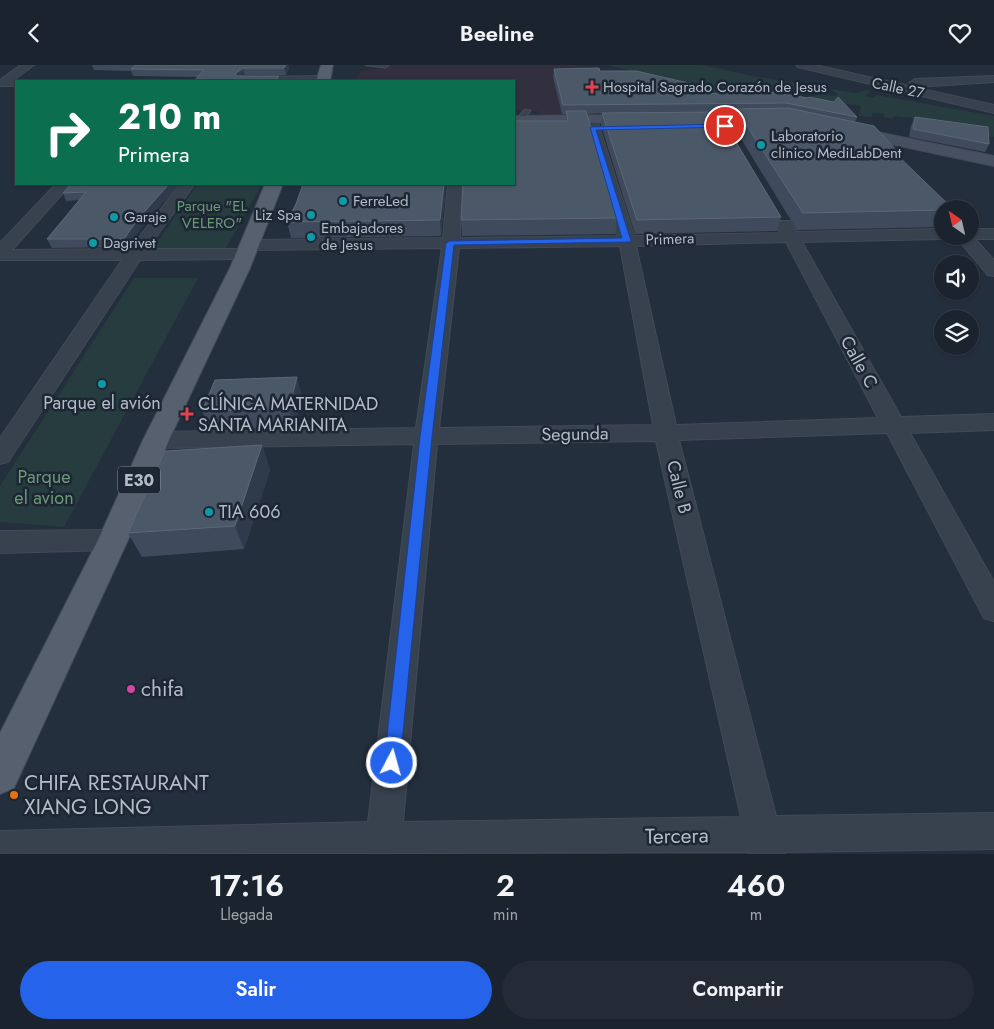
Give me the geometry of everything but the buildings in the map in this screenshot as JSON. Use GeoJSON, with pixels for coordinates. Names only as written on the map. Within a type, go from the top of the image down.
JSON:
{"type":"FeatureCollection","features":[{"type":"Feature","properties":{"kind":"main road","name":"E30"},"geometry":{"type":"LineString","coordinates":[[0,774],[113,540],[156,440],[244,255],[274,185]]}},
{"type":"Feature","properties":{"kind":"street"},"geometry":{"type":"LineString","coordinates":[[1,83],[28,65]]}},
{"type":"Feature","properties":{"kind":"street","name":"Calle 27"},"geometry":{"type":"LineString","coordinates":[[802,65],[844,77],[994,109]]}},
{"type":"Feature","properties":{"kind":"street"},"geometry":{"type":"LineString","coordinates":[[254,80],[324,72]]}},
{"type":"Feature","properties":{"kind":"street"},"geometry":{"type":"LineString","coordinates":[[844,77],[900,83],[994,79]]}},
{"type":"Feature","properties":{"kind":"street"},"geometry":{"type":"LineString","coordinates":[[1,83],[15,83]]}},
{"type":"Feature","properties":{"kind":"street"},"geometry":{"type":"LineString","coordinates":[[518,121],[592,124],[650,123]]}},
{"type":"Feature","properties":{"kind":"street"},"geometry":{"type":"LineString","coordinates":[[669,123],[725,126],[783,122]]}},
{"type":"Feature","properties":{"kind":"street","name":"Calle B"},"geometry":{"type":"LineString","coordinates":[[592,124],[626,241],[666,433],[765,845]]}},
{"type":"Feature","properties":{"kind":"street"},"geometry":{"type":"LineString","coordinates":[[829,127],[994,161]]}},
{"type":"Feature","properties":{"kind":"street"},"geometry":{"type":"LineString","coordinates":[[875,136],[893,157]]}},
{"type":"Feature","properties":{"kind":"street"},"geometry":{"type":"LineString","coordinates":[[0,254],[63,185]]}},
{"type":"Feature","properties":{"kind":"street"},"geometry":{"type":"LineString","coordinates":[[0,456],[130,261],[187,185]]}},
{"type":"Feature","properties":{"kind":"street"},"geometry":{"type":"LineString","coordinates":[[383,847],[426,437],[450,243],[455,185]]}},
{"type":"Feature","properties":{"kind":"street","name":"Calle C"},"geometry":{"type":"LineString","coordinates":[[775,211],[894,424],[984,570],[994,609]]}},
{"type":"Feature","properties":{"kind":"street","name":"Primera"},"geometry":{"type":"LineString","coordinates":[[130,261],[450,243],[934,234]]}},
{"type":"Feature","properties":{"kind":"street"},"geometry":{"type":"LineString","coordinates":[[979,234],[994,234]]}},
{"type":"Feature","properties":{"kind":"street"},"geometry":{"type":"LineString","coordinates":[[971,245],[994,271]]}},
{"type":"Feature","properties":{"kind":"street"},"geometry":{"type":"LineString","coordinates":[[0,254],[130,261]]}},
{"type":"Feature","properties":{"kind":"street"},"geometry":{"type":"LineString","coordinates":[[0,264],[130,261]]}},
{"type":"Feature","properties":{"kind":"street","name":"Segunda"},"geometry":{"type":"LineString","coordinates":[[156,440],[666,433],[994,422]]}},
{"type":"Feature","properties":{"kind":"street"},"geometry":{"type":"LineString","coordinates":[[0,542],[113,540]]}},
{"type":"Feature","properties":{"kind":"street","name":"Tercera"},"geometry":{"type":"LineString","coordinates":[[0,849],[765,845],[994,831]]}},
{"type":"Feature","properties":{"kind":"lane"},"geometry":{"type":"LineString","coordinates":[[369,65],[385,65]]}},
{"type":"Feature","properties":{"kind":"shaded area","name":"Hospital Sagrado Corazón de Jesus"},"geometry":{"type":"Polygon","coordinates":[[[386,65],[576,65],[690,91],[783,100],[782,114],[541,116],[538,111],[515,111],[515,80],[356,80],[361,71],[384,68],[386,65]]]}},
{"type":"Feature","properties":{"kind":"green space"},"geometry":{"type":"Polygon","coordinates":[[[607,65],[702,65],[752,76],[822,87],[823,89],[801,95],[735,89],[734,95],[692,90],[645,74],[607,65]]]}},
{"type":"Feature","properties":{"kind":"green space"},"geometry":{"type":"Polygon","coordinates":[[[830,89],[856,93],[866,90],[871,91],[865,96],[872,98],[877,95],[994,116],[994,137],[912,121],[913,118],[893,116],[893,119],[883,117],[884,114],[873,113],[871,117],[859,116],[861,106],[808,98],[823,93],[834,96],[838,94],[830,89]]]}},
{"type":"Feature","properties":{"kind":"green space","name":"Parque \"EL VELERO\""},"geometry":{"type":"Polygon","coordinates":[[[197,185],[261,185],[226,248],[153,248],[197,185]]]}},
{"type":"Feature","properties":{"kind":"green space","name":"Parque el avion"},"geometry":{"type":"Polygon","coordinates":[[[134,278],[198,278],[64,527],[0,522],[0,486],[134,278]]]}},
{"type":"Feature","properties":{"kind":"place","name":"Hospital Sagrado Corazón de Jesus"},"geometry":{"type":"Point","coordinates":[592,87]}},
{"type":"Feature","properties":{"kind":"place","name":"Laboratorio clinico MediLabDent"},"geometry":{"type":"Point","coordinates":[761,145]}},
{"type":"Feature","properties":{"kind":"place","name":"FerreLed"},"geometry":{"type":"Point","coordinates":[343,201]}},
{"type":"Feature","properties":{"kind":"place","name":"Liz Spa"},"geometry":{"type":"Point","coordinates":[311,215]}},
{"type":"Feature","properties":{"kind":"place","name":"Garaje"},"geometry":{"type":"Point","coordinates":[114,217]}},
{"type":"Feature","properties":{"kind":"place","name":"Embajadores de Jesus"},"geometry":{"type":"Point","coordinates":[311,237]}},
{"type":"Feature","properties":{"kind":"place","name":"Dagrivet"},"geometry":{"type":"Point","coordinates":[93,243]}},
{"type":"Feature","properties":{"kind":"place","name":"Parque el avión"},"geometry":{"type":"Point","coordinates":[102,384]}},
{"type":"Feature","properties":{"kind":"place","name":"CLÍNICA MATERNIDAD SANTA MARIANITA"},"geometry":{"type":"Point","coordinates":[187,414]}},
{"type":"Feature","properties":{"kind":"place","name":"TIA 606"},"geometry":{"type":"Point","coordinates":[209,512]}},
{"type":"Feature","properties":{"kind":"place","name":"chifa"},"geometry":{"type":"Point","coordinates":[131,689]}},
{"type":"Feature","properties":{"kind":"place","name":"CHIFA RESTAURANT XIANG LONG"},"geometry":{"type":"Point","coordinates":[14,795]}},
{"type":"Feature","properties":{"kind":"route"},"geometry":{"type":"LineString","coordinates":[[392,763],[426,437],[450,243],[626,241],[592,128],[725,126]]}}]}
